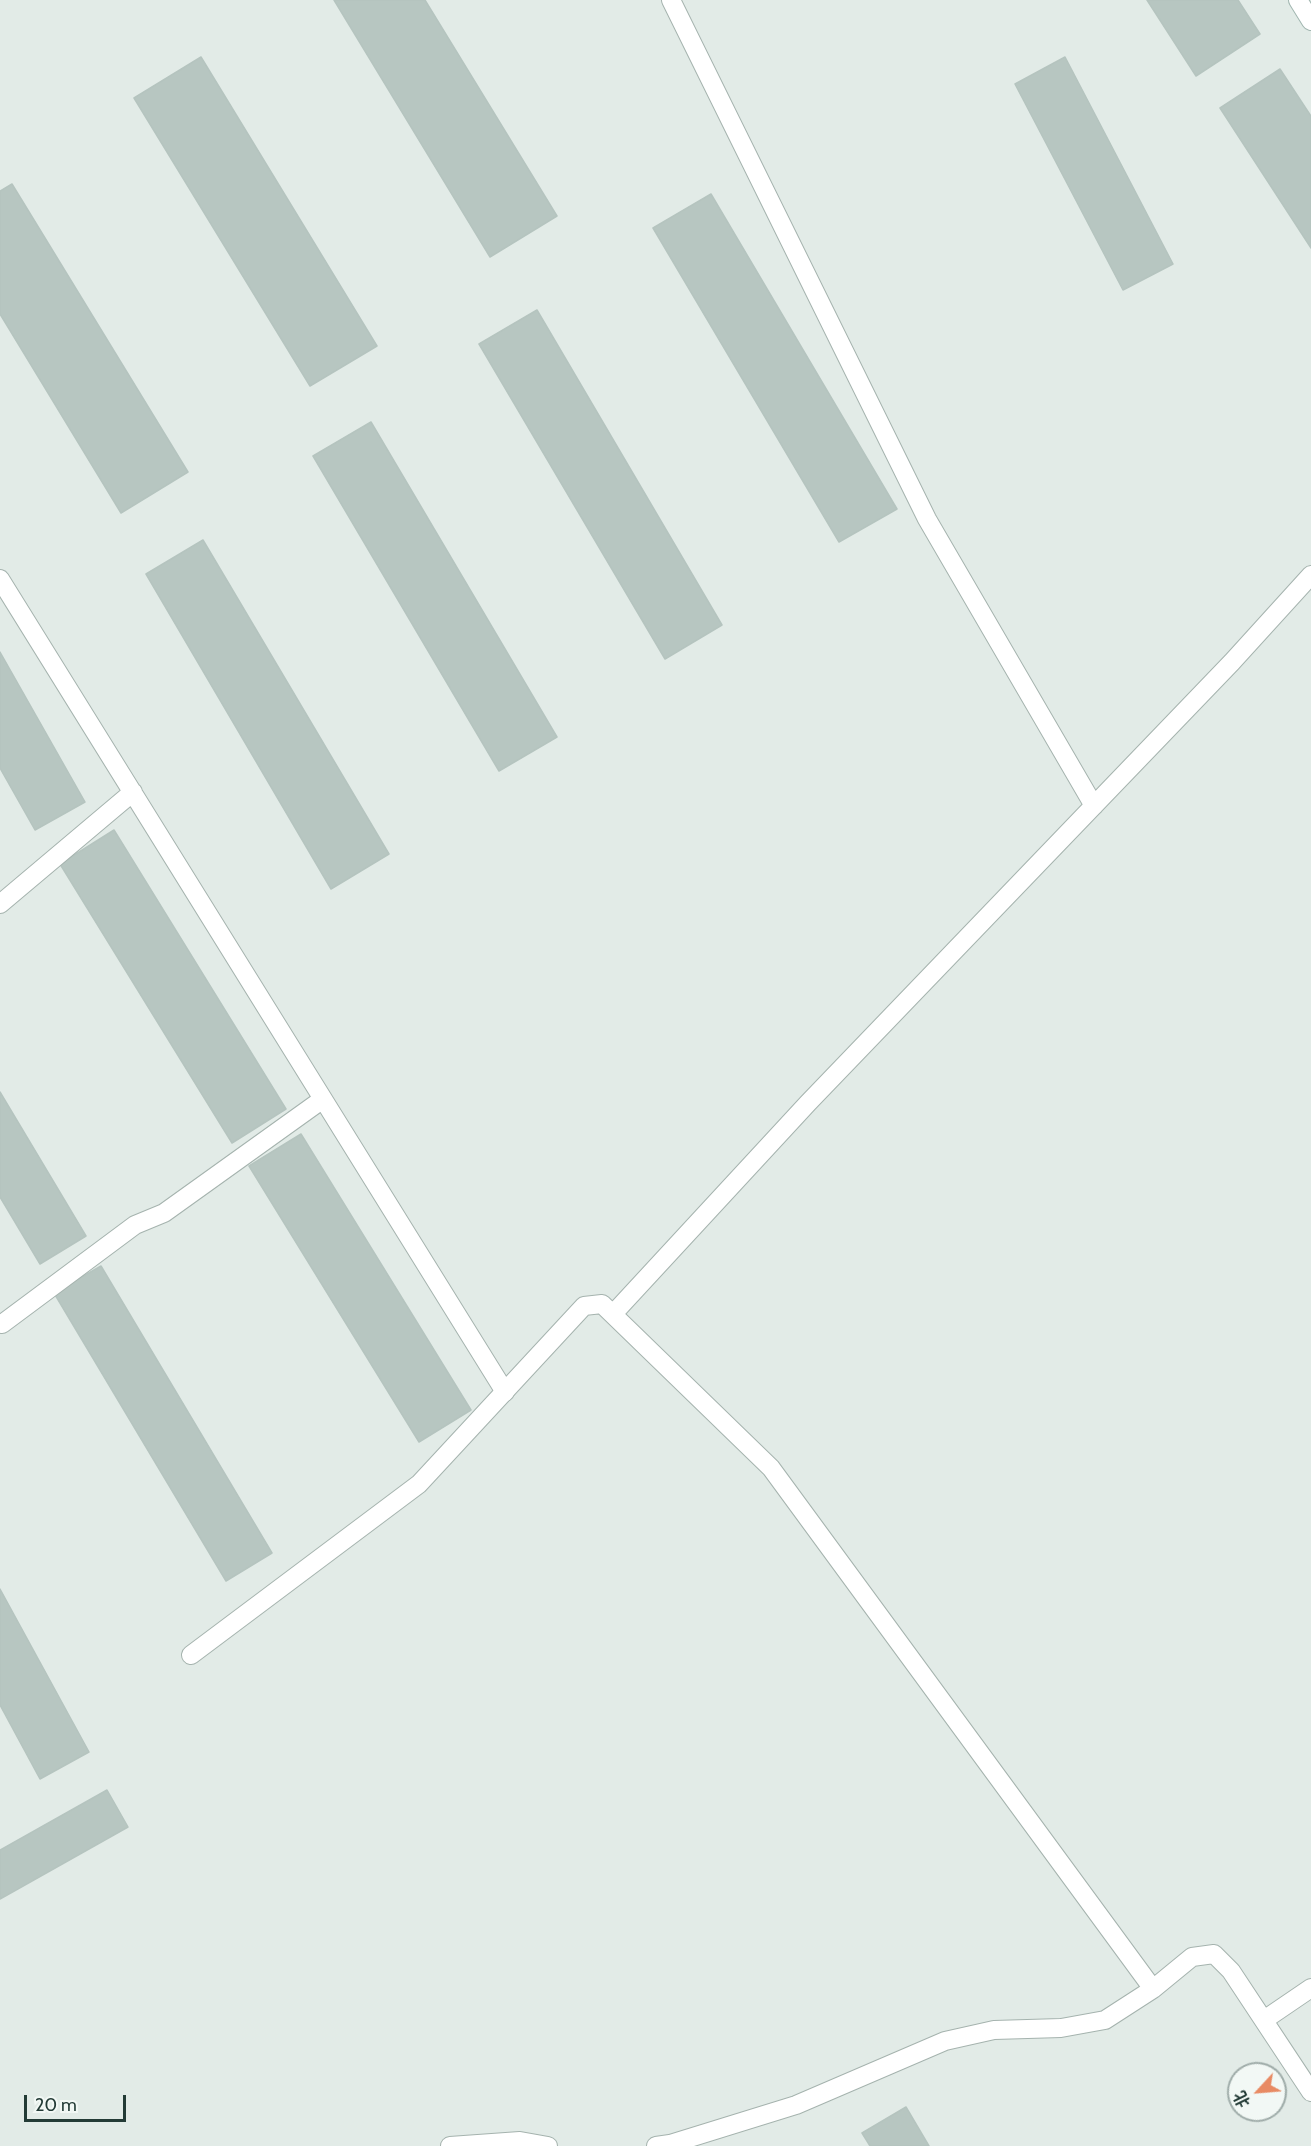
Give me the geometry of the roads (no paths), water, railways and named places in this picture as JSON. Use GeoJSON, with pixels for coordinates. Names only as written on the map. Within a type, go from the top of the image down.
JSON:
{"type":"FeatureCollection","features":[{"type":"Feature","properties":{"kind":"street"},"geometry":{"type":"LineString","coordinates":[[671,0],[927,519],[1094,806]]}},
{"type":"Feature","properties":{"kind":"street"},"geometry":{"type":"LineString","coordinates":[[1298,0],[1311,21]]}},
{"type":"Feature","properties":{"kind":"street"},"geometry":{"type":"LineString","coordinates":[[0,579],[505,1392]]}},
{"type":"Feature","properties":{"kind":"street"},"geometry":{"type":"LineString","coordinates":[[613,1314],[808,1103],[1308,586]]}},
{"type":"Feature","properties":{"kind":"street"},"geometry":{"type":"LineString","coordinates":[[0,904],[133,792]]}},
{"type":"Feature","properties":{"kind":"street"},"geometry":{"type":"LineString","coordinates":[[2,1324],[135,1226],[164,1213],[323,1100]]}},
{"type":"Feature","properties":{"kind":"street"},"geometry":{"type":"LineString","coordinates":[[190,1655],[419,1484],[584,1306],[602,1304],[771,1468],[1153,1989]]}},
{"type":"Feature","properties":{"kind":"street"},"geometry":{"type":"LineString","coordinates":[[656,2146],[670,2144],[796,2105],[945,2041],[994,2030],[1062,2028],[1105,2020],[1153,1989],[1192,1957],[1214,1954],[1231,1971],[1311,2092]]}},
{"type":"Feature","properties":{"kind":"street"},"geometry":{"type":"LineString","coordinates":[[1264,2020],[1311,1988]]}},
{"type":"Feature","properties":{"kind":"street"},"geometry":{"type":"LineString","coordinates":[[450,2146],[520,2141],[548,2146]]}}]}
